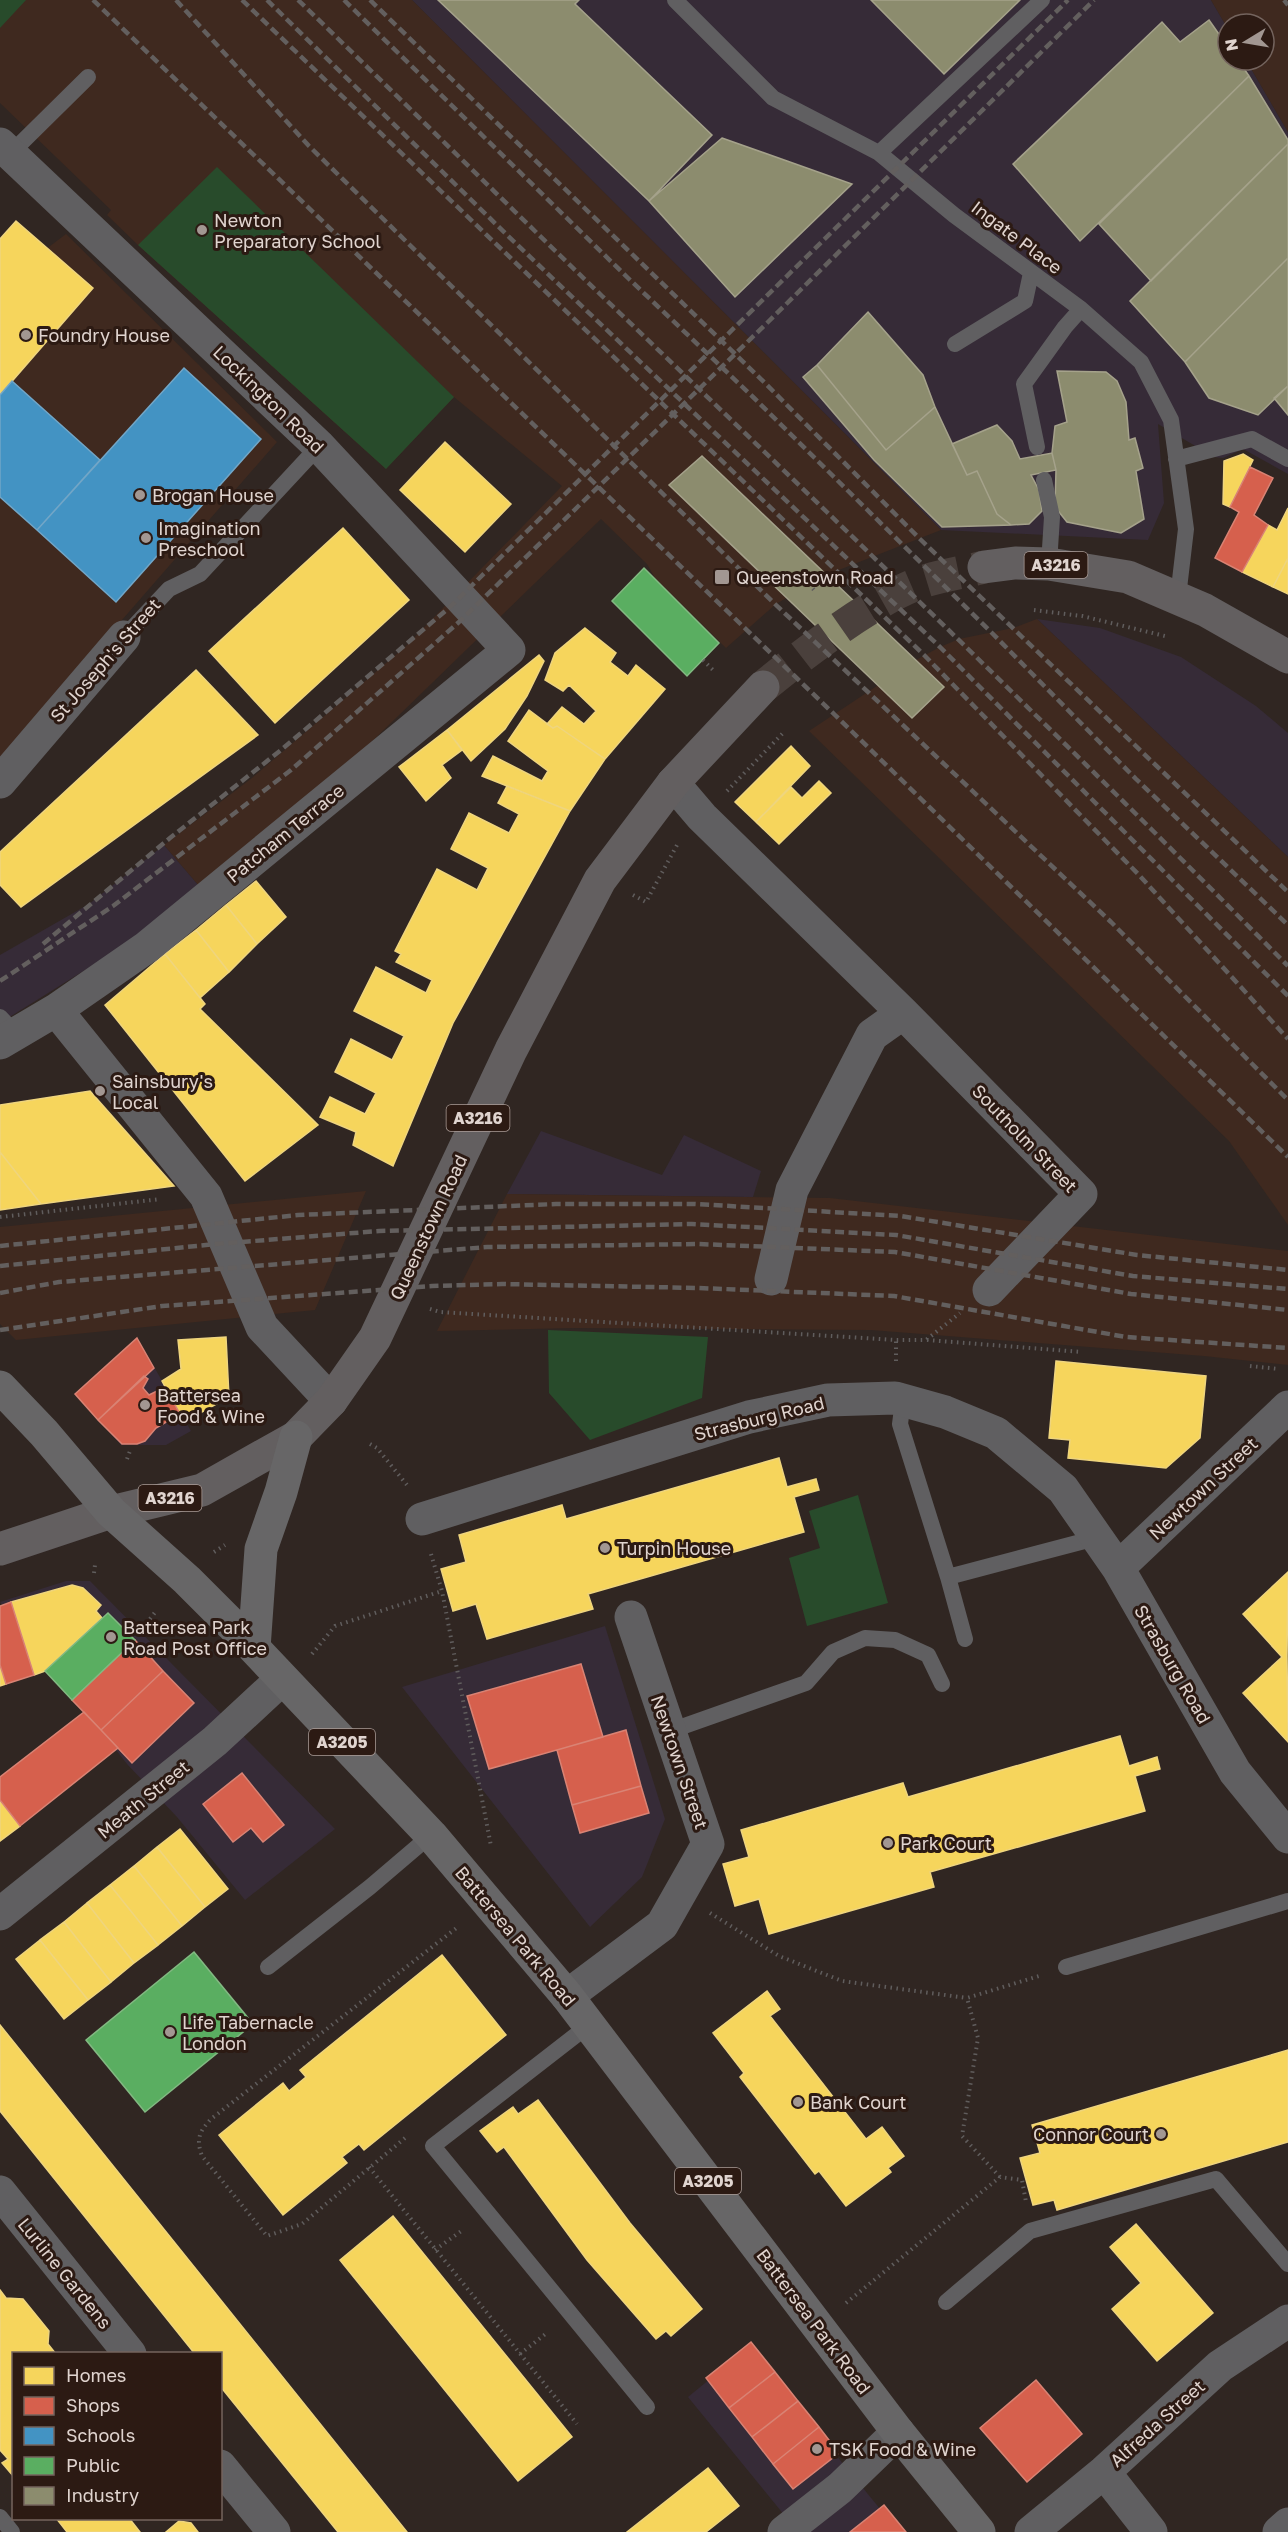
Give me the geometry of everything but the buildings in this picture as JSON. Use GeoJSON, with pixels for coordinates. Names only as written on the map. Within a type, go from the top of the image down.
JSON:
{"type":"FeatureCollection","features":[{"type":"Feature","properties":{"kind":"highway","name":"Battersea Park Road"},"geometry":{"type":"LineString","coordinates":[[0,1388],[44,1433],[111,1512],[187,1580],[431,1835],[567,1996],[898,2432],[979,2532]]}},
{"type":"Feature","properties":{"kind":"highway","name":"A3216"},"geometry":{"type":"LineString","coordinates":[[254,1648],[261,1549],[281,1492],[296,1437]]}},
{"type":"Feature","properties":{"kind":"main road","name":"A3216"},"geometry":{"type":"LineString","coordinates":[[984,567],[1015,563],[1049,564],[1128,577],[1178,597],[1268,644],[1288,657]]}},
{"type":"Feature","properties":{"kind":"main road","name":"Queenstown Road"},"geometry":{"type":"LineString","coordinates":[[0,1550],[111,1512],[202,1490],[296,1437],[331,1401],[375,1338],[511,1050],[589,898],[641,823],[673,783],[763,687]]}},
{"type":"Feature","properties":{"kind":"street","name":"Lockington Road"},"geometry":{"type":"LineString","coordinates":[[7,159],[319,446],[509,650]]}},
{"type":"Feature","properties":{"kind":"street","name":"St Joseph's Street"},"geometry":{"type":"LineString","coordinates":[[0,782],[124,637]]}},
{"type":"Feature","properties":{"kind":"street","name":"Patcham Terrace"},"geometry":{"type":"LineString","coordinates":[[6,1031],[56,1010],[147,947],[509,650]]}},
{"type":"Feature","properties":{"kind":"street","name":"Southolm Street"},"geometry":{"type":"LineString","coordinates":[[673,783],[702,817],[903,1013],[1081,1194],[989,1290]]}},
{"type":"Feature","properties":{"kind":"street"},"geometry":{"type":"LineString","coordinates":[[56,1010],[206,1196],[262,1328],[331,1401]]}},
{"type":"Feature","properties":{"kind":"street"},"geometry":{"type":"LineString","coordinates":[[771,1279],[792,1190],[872,1035],[903,1013]]}},
{"type":"Feature","properties":{"kind":"street","name":"Strasburg Road"},"geometry":{"type":"LineString","coordinates":[[422,1520],[749,1417],[828,1400],[895,1398],[945,1412],[996,1432],[1063,1489],[1118,1568],[1235,1772],[1288,1837]]}},
{"type":"Feature","properties":{"kind":"street","name":"Newtown Street"},"geometry":{"type":"LineString","coordinates":[[1118,1568],[1288,1407]]}},
{"type":"Feature","properties":{"kind":"street","name":"Newtown Street"},"geometry":{"type":"LineString","coordinates":[[567,1996],[662,1925],[708,1844],[631,1617]]}},
{"type":"Feature","properties":{"kind":"street","name":"Meath Street"},"geometry":{"type":"LineString","coordinates":[[0,1914],[286,1682]]}},
{"type":"Feature","properties":{"kind":"street","name":"Lurline Gardens"},"geometry":{"type":"LineString","coordinates":[[0,2192],[128,2352]]}},
{"type":"Feature","properties":{"kind":"street","name":"Alfreda Street"},"geometry":{"type":"LineString","coordinates":[[1031,2532],[1104,2472],[1220,2366],[1288,2321]]}},
{"type":"Feature","properties":{"kind":"street"},"geometry":{"type":"LineString","coordinates":[[784,2532],[840,2488],[898,2432]]}},
{"type":"Feature","properties":{"kind":"street"},"geometry":{"type":"LineString","coordinates":[[222,2468],[274,2532]]}},
{"type":"Feature","properties":{"kind":"street"},"geometry":{"type":"LineString","coordinates":[[1104,2472],[1151,2532]]}},
{"type":"Feature","properties":{"kind":"street"},"geometry":{"type":"LineString","coordinates":[[1279,2532],[1288,2524]]}},
{"type":"Feature","properties":{"kind":"lane","name":"Ingate Place"},"geometry":{"type":"LineString","coordinates":[[675,0],[773,98],[879,153],[954,215],[1081,309],[1142,362],[1171,420],[1186,529],[1178,597]]}},
{"type":"Feature","properties":{"kind":"lane"},"geometry":{"type":"LineString","coordinates":[[879,153],[1042,0]]}},
{"type":"Feature","properties":{"kind":"lane"},"geometry":{"type":"LineString","coordinates":[[7,159],[88,77]]}},
{"type":"Feature","properties":{"kind":"lane"},"geometry":{"type":"LineString","coordinates":[[955,344],[1025,301],[1031,273]]}},
{"type":"Feature","properties":{"kind":"lane"},"geometry":{"type":"LineString","coordinates":[[1037,447],[1024,384],[1065,327],[1081,309]]}},
{"type":"Feature","properties":{"kind":"lane"},"geometry":{"type":"LineString","coordinates":[[1176,459],[1251,439],[1288,459]]}},
{"type":"Feature","properties":{"kind":"lane","name":"St Joseph's Street"},"geometry":{"type":"LineString","coordinates":[[124,637],[164,594],[200,574],[319,446]]}},
{"type":"Feature","properties":{"kind":"lane"},"geometry":{"type":"LineString","coordinates":[[1044,480],[1052,517],[1049,564]]}},
{"type":"Feature","properties":{"kind":"lane"},"geometry":{"type":"LineString","coordinates":[[903,1401],[900,1424],[965,1639]]}},
{"type":"Feature","properties":{"kind":"lane"},"geometry":{"type":"LineString","coordinates":[[948,1577],[1096,1538]]}},
{"type":"Feature","properties":{"kind":"lane"},"geometry":{"type":"LineString","coordinates":[[669,1731],[806,1683],[833,1652],[865,1638],[895,1640],[928,1656],[942,1684]]}},
{"type":"Feature","properties":{"kind":"lane"},"geometry":{"type":"LineString","coordinates":[[268,1967],[370,1887],[431,1835]]}},
{"type":"Feature","properties":{"kind":"lane"},"geometry":{"type":"LineString","coordinates":[[1066,1967],[1288,1901]]}},
{"type":"Feature","properties":{"kind":"lane"},"geometry":{"type":"LineString","coordinates":[[589,2025],[433,2146],[647,2407]]}},
{"type":"Feature","properties":{"kind":"lane"},"geometry":{"type":"LineString","coordinates":[[946,2302],[1030,2231],[1216,2179],[1288,2264]]}},
{"type":"Feature","properties":{"kind":"lane"},"geometry":{"type":"LineString","coordinates":[[0,2517],[12,2532]]}},
{"type":"Feature","properties":{"kind":"path"},"geometry":{"type":"LineString","coordinates":[[809,584],[814,590]]}},
{"type":"Feature","properties":{"kind":"path"},"geometry":{"type":"LineString","coordinates":[[1034,610],[1082,616],[1172,638]]}},
{"type":"Feature","properties":{"kind":"path"},"geometry":{"type":"LineString","coordinates":[[703,660],[713,670]]}},
{"type":"Feature","properties":{"kind":"path"},"geometry":{"type":"LineString","coordinates":[[722,796],[783,733]]}},
{"type":"Feature","properties":{"kind":"path"},"geometry":{"type":"LineString","coordinates":[[646,902],[682,837]]}},
{"type":"Feature","properties":{"kind":"path"},"geometry":{"type":"LineString","coordinates":[[0,1217],[169,1198]]}},
{"type":"Feature","properties":{"kind":"path"},"geometry":{"type":"LineString","coordinates":[[926,1340],[989,1290]]}},
{"type":"Feature","properties":{"kind":"path"},"geometry":{"type":"LineString","coordinates":[[421,1306],[440,1312],[926,1340],[1082,1352]]}},
{"type":"Feature","properties":{"kind":"path"},"geometry":{"type":"LineString","coordinates":[[1250,1365],[1288,1371]]}},
{"type":"Feature","properties":{"kind":"path"},"geometry":{"type":"LineString","coordinates":[[370,1444],[377,1448],[414,1494],[422,1520],[442,1591],[493,1854]]}},
{"type":"Feature","properties":{"kind":"path"},"geometry":{"type":"LineString","coordinates":[[127,1459],[130,1451]]}},
{"type":"Feature","properties":{"kind":"path"},"geometry":{"type":"LineString","coordinates":[[94,1573],[95,1565]]}},
{"type":"Feature","properties":{"kind":"path"},"geometry":{"type":"LineString","coordinates":[[286,1682],[335,1626],[442,1591]]}},
{"type":"Feature","properties":{"kind":"path"},"geometry":{"type":"LineString","coordinates":[[150,1619],[156,1611]]}},
{"type":"Feature","properties":{"kind":"path"},"geometry":{"type":"LineString","coordinates":[[680,1894],[779,1956],[842,1982],[967,1998],[1066,1967]]}},
{"type":"Feature","properties":{"kind":"path"},"geometry":{"type":"LineString","coordinates":[[406,2137],[302,2224],[267,2236],[202,2156],[198,2144],[199,2132],[210,2119],[489,1903]]}},
{"type":"Feature","properties":{"kind":"path"},"geometry":{"type":"LineString","coordinates":[[967,1998],[978,2038],[962,2136],[1000,2177],[1022,2180],[1028,2212],[1046,2227]]}},
{"type":"Feature","properties":{"kind":"path"},"geometry":{"type":"LineString","coordinates":[[369,2167],[577,2424]]}},
{"type":"Feature","properties":{"kind":"path"},"geometry":{"type":"LineString","coordinates":[[818,2326],[1000,2177]]}},
{"type":"Feature","properties":{"kind":"path"},"geometry":{"type":"LineString","coordinates":[[520,2354],[570,2313]]}},
{"type":"Feature","properties":{"kind":"shaded area"},"geometry":{"type":"Polygon","coordinates":[[[0,0],[412,0],[941,530],[826,575],[776,604],[726,648],[655,578],[647,564],[601,519],[326,786],[200,887],[164,845],[252,778],[406,646],[562,486],[454,397],[386,469],[138,245],[107,215],[111,210],[0,103],[0,0]]]}},
{"type":"Feature","properties":{"kind":"shaded area"},"geometry":{"type":"Polygon","coordinates":[[[412,0],[1211,0],[1218,12],[1216,12],[1216,72],[1253,72],[1288,132],[1288,474],[1243,449],[1223,458],[1214,457],[1158,424],[1164,503],[1148,540],[941,530],[412,0]]]}},
{"type":"Feature","properties":{"kind":"shaded area"},"geometry":{"type":"Polygon","coordinates":[[[1211,0],[1288,0],[1288,132],[1253,72],[1276,72],[1276,12],[1218,12],[1211,0]]]}},
{"type":"Feature","properties":{"kind":"shaded area"},"geometry":{"type":"Polygon","coordinates":[[[66,234],[277,442],[0,760],[0,284],[66,234]]]}},
{"type":"Feature","properties":{"kind":"shaded area"},"geometry":{"type":"Polygon","coordinates":[[[1037,619],[1100,628],[1181,657],[1256,706],[1288,733],[1288,857],[1037,619]]]}},
{"type":"Feature","properties":{"kind":"shaded area"},"geometry":{"type":"Polygon","coordinates":[[[1037,619],[1288,857],[1288,1225],[1229,1141],[809,731],[916,660],[940,647],[959,639],[1013,628],[1037,619]]]}},
{"type":"Feature","properties":{"kind":"shaded area"},"geometry":{"type":"Polygon","coordinates":[[[164,845],[200,887],[138,937],[0,1023],[0,955],[89,904],[164,845]]]}},
{"type":"Feature","properties":{"kind":"shaded area"},"geometry":{"type":"Polygon","coordinates":[[[541,1131],[662,1175],[684,1135],[761,1171],[753,1197],[507,1194],[541,1131]]]}},
{"type":"Feature","properties":{"kind":"shaded area"},"geometry":{"type":"Polygon","coordinates":[[[366,1191],[315,1310],[16,1340],[0,1324],[0,1227],[366,1191]]]}},
{"type":"Feature","properties":{"kind":"shaded area"},"geometry":{"type":"Polygon","coordinates":[[[507,1194],[830,1198],[1288,1251],[1288,1365],[1204,1356],[871,1330],[573,1328],[437,1331],[507,1194]]]}},
{"type":"Feature","properties":{"kind":"shaded area"},"geometry":{"type":"Polygon","coordinates":[[[132,1343],[139,1357],[146,1353],[191,1431],[166,1445],[121,1445],[75,1394],[132,1343]]]}},
{"type":"Feature","properties":{"kind":"shaded area"},"geometry":{"type":"Polygon","coordinates":[[[66,1581],[90,1581],[335,1829],[245,1900],[177,1817],[127,1764],[0,1602],[66,1581]]]}},
{"type":"Feature","properties":{"kind":"shaded area"},"geometry":{"type":"Polygon","coordinates":[[[605,1626],[665,1819],[642,1877],[590,1927],[402,1687],[605,1626]]]}},
{"type":"Feature","properties":{"kind":"shaded area"},"geometry":{"type":"Polygon","coordinates":[[[748,2348],[899,2532],[798,2532],[688,2397],[748,2348]]]}},
{"type":"Feature","properties":{"kind":"green space"},"geometry":{"type":"Polygon","coordinates":[[[0,0],[26,0],[0,28],[0,0]]]}},
{"type":"Feature","properties":{"kind":"green space"},"geometry":{"type":"Polygon","coordinates":[[[217,167],[454,397],[386,469],[138,245],[217,167]]]}},
{"type":"Feature","properties":{"kind":"green space"},"geometry":{"type":"Polygon","coordinates":[[[548,1330],[708,1337],[702,1398],[590,1440],[549,1393],[548,1330]]]}},
{"type":"Feature","properties":{"kind":"green space"},"geometry":{"type":"Polygon","coordinates":[[[858,1495],[888,1603],[807,1626],[789,1558],[820,1548],[809,1511],[858,1495]]]}},
{"type":"Feature","properties":{"kind":"tunnel"},"geometry":{"type":"LineString","coordinates":[[763,687],[819,643],[884,600],[925,581],[984,567]]}},
{"type":"Feature","properties":{"kind":"railway"},"geometry":{"type":"LineString","coordinates":[[93,0],[835,715],[1288,1157]]}},
{"type":"Feature","properties":{"kind":"railway"},"geometry":{"type":"LineString","coordinates":[[176,0],[309,146],[776,605],[1111,922],[1288,1100]]}},
{"type":"Feature","properties":{"kind":"railway"},"geometry":{"type":"LineString","coordinates":[[242,0],[924,655],[1139,875],[1288,1039]]}},
{"type":"Feature","properties":{"kind":"railway"},"geometry":{"type":"LineString","coordinates":[[267,0],[506,234],[940,647],[1288,996]]}},
{"type":"Feature","properties":{"kind":"railway"},"geometry":{"type":"LineString","coordinates":[[298,0],[947,629],[1288,966]]}},
{"type":"Feature","properties":{"kind":"railway"},"geometry":{"type":"LineString","coordinates":[[344,0],[753,397],[1136,779],[1288,925]]}},
{"type":"Feature","properties":{"kind":"railway"},"geometry":{"type":"LineString","coordinates":[[370,0],[766,384],[920,539],[1288,892]]}},
{"type":"Feature","properties":{"kind":"railway"},"geometry":{"type":"LineString","coordinates":[[43,944],[170,838],[281,750],[450,607],[1068,0]]}},
{"type":"Feature","properties":{"kind":"railway"},"geometry":{"type":"LineString","coordinates":[[0,981],[113,906],[291,770],[459,622],[767,323],[1094,0]]}},
{"type":"Feature","properties":{"kind":"railway"},"geometry":{"type":"LineString","coordinates":[[1284,0],[1288,5]]}},
{"type":"Feature","properties":{"kind":"railway"},"geometry":{"type":"LineString","coordinates":[[0,1246],[298,1215],[556,1204],[695,1204],[901,1216],[1137,1255],[1288,1270]]}},
{"type":"Feature","properties":{"kind":"railway"},"geometry":{"type":"LineString","coordinates":[[0,1266],[216,1244],[379,1231],[692,1224],[896,1235],[1133,1276],[1288,1289]]}},
{"type":"Feature","properties":{"kind":"railway"},"geometry":{"type":"LineString","coordinates":[[0,1293],[59,1282],[487,1247],[698,1244],[895,1252],[1131,1294],[1288,1310]]}},
{"type":"Feature","properties":{"kind":"railway"},"geometry":{"type":"LineString","coordinates":[[0,1330],[162,1306],[432,1286],[502,1284],[699,1288],[894,1296],[1126,1337],[1288,1348]]}},
{"type":"Feature","properties":{"kind":"place","name":"Newton Preparatory School"},"geometry":{"type":"Point","coordinates":[202,230]}},
{"type":"Feature","properties":{"kind":"place","name":"Foundry House"},"geometry":{"type":"Point","coordinates":[26,335]}},
{"type":"Feature","properties":{"kind":"place","name":"Brogan House"},"geometry":{"type":"Point","coordinates":[140,495]}},
{"type":"Feature","properties":{"kind":"place","name":"Imagination Preschool"},"geometry":{"type":"Point","coordinates":[146,538]}},
{"type":"Feature","properties":{"kind":"place","name":"Queenstown Road"},"geometry":{"type":"Point","coordinates":[722,577]}},
{"type":"Feature","properties":{"kind":"place","name":"Sainsbury's Local"},"geometry":{"type":"Point","coordinates":[100,1091]}},
{"type":"Feature","properties":{"kind":"place","name":"Battersea Food & Wine"},"geometry":{"type":"Point","coordinates":[145,1405]}},
{"type":"Feature","properties":{"kind":"place","name":"Turpin House"},"geometry":{"type":"Point","coordinates":[605,1548]}},
{"type":"Feature","properties":{"kind":"place","name":"Battersea Park Road Post Office"},"geometry":{"type":"Point","coordinates":[111,1637]}},
{"type":"Feature","properties":{"kind":"place","name":"Park Court"},"geometry":{"type":"Point","coordinates":[888,1843]}},
{"type":"Feature","properties":{"kind":"place","name":"Life Tabernacle London"},"geometry":{"type":"Point","coordinates":[170,2032]}},
{"type":"Feature","properties":{"kind":"place","name":"Bank Court"},"geometry":{"type":"Point","coordinates":[798,2102]}},
{"type":"Feature","properties":{"kind":"place","name":"Connor Court"},"geometry":{"type":"Point","coordinates":[1161,2134]}},
{"type":"Feature","properties":{"kind":"place","name":"TSK Food & Wine"},"geometry":{"type":"Point","coordinates":[817,2449]}}]}
